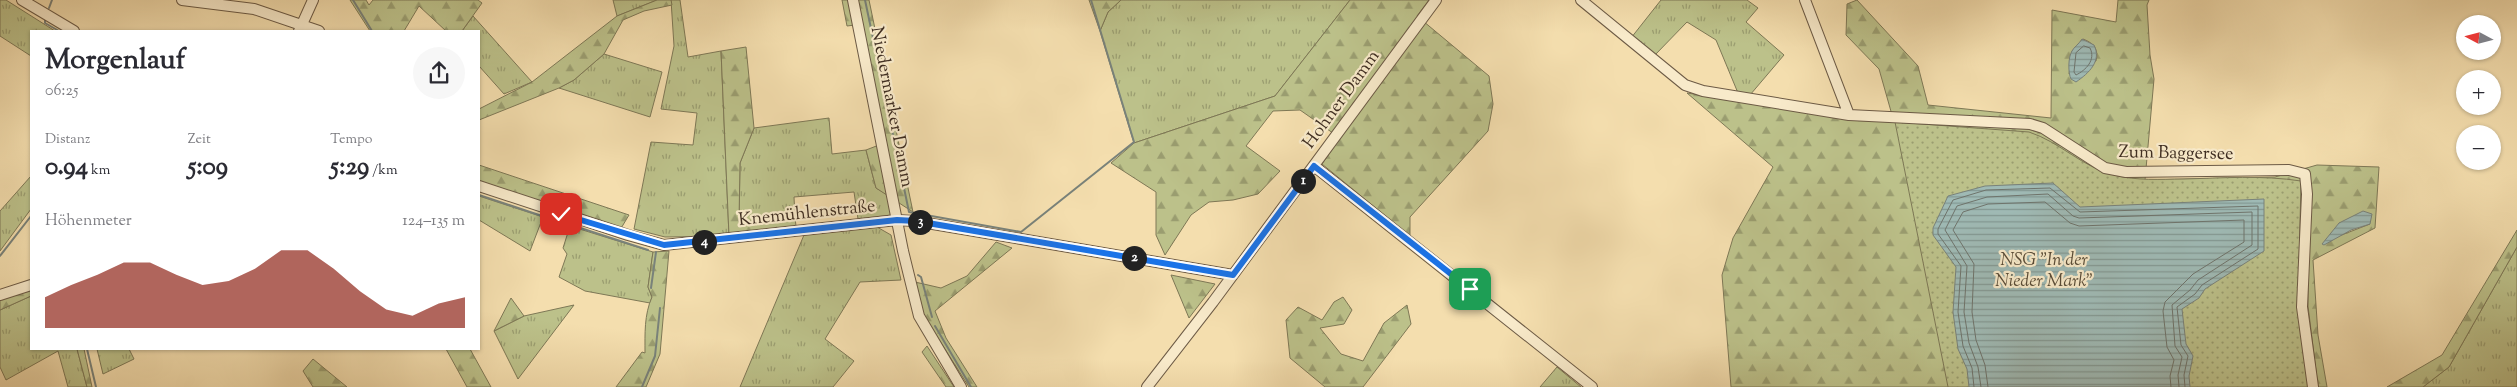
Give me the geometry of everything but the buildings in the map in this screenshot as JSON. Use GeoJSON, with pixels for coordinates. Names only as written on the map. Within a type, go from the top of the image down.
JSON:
{"type":"FeatureCollection","features":[{"type":"Feature","properties":{"kind":"street"},"geometry":{"type":"LineString","coordinates":[[22,0],[72,30]]}},
{"type":"Feature","properties":{"kind":"street"},"geometry":{"type":"LineString","coordinates":[[182,0],[254,9],[300,28],[313,30]]}},
{"type":"Feature","properties":{"kind":"street"},"geometry":{"type":"LineString","coordinates":[[300,28],[313,0]]}},
{"type":"Feature","properties":{"kind":"street","name":"Niedermarker Damm"},"geometry":{"type":"LineString","coordinates":[[853,0],[897,220],[919,316],[961,387]]}},
{"type":"Feature","properties":{"kind":"street","name":"Hohner Damm"},"geometry":{"type":"LineString","coordinates":[[1147,387],[1233,275],[1435,0]]}},
{"type":"Feature","properties":{"kind":"street"},"geometry":{"type":"LineString","coordinates":[[1581,0],[1685,85],[1703,91],[1849,115]]}},
{"type":"Feature","properties":{"kind":"street"},"geometry":{"type":"LineString","coordinates":[[1805,0],[1849,115]]}},
{"type":"Feature","properties":{"kind":"street","name":"Zum Baggersee"},"geometry":{"type":"LineString","coordinates":[[1849,115],[2030,124],[2043,128],[2105,168],[2126,172],[2289,170],[2305,174],[2307,194],[2302,307],[2313,387]]}},
{"type":"Feature","properties":{"kind":"street"},"geometry":{"type":"LineString","coordinates":[[1314,166],[1592,387]]}},
{"type":"Feature","properties":{"kind":"street","name":"Knemühlenstraße"},"geometry":{"type":"LineString","coordinates":[[480,186],[664,245],[897,220],[916,221],[1233,275]]}},
{"type":"Feature","properties":{"kind":"street"},"geometry":{"type":"LineString","coordinates":[[0,295],[30,285]]}},
{"type":"Feature","properties":{"kind":"green space"},"geometry":{"type":"Polygon","coordinates":[[[0,0],[6,0],[53,30],[30,30],[30,55],[0,36],[0,0]]]}},
{"type":"Feature","properties":{"kind":"green space"},"geometry":{"type":"Polygon","coordinates":[[[350,0],[366,0],[369,5],[373,0],[478,0],[482,3],[463,30],[445,30],[419,6],[405,30],[369,30],[350,0]]]}},
{"type":"Feature","properties":{"kind":"green space"},"geometry":{"type":"Polygon","coordinates":[[[613,0],[657,0],[617,16],[613,0]]]}},
{"type":"Feature","properties":{"kind":"green space"},"geometry":{"type":"Polygon","coordinates":[[[657,0],[671,0],[672,5],[644,11],[623,20],[604,54],[574,80],[559,88],[480,120],[480,108],[532,82],[617,16],[657,0]]]}},
{"type":"Feature","properties":{"kind":"green space"},"geometry":{"type":"Polygon","coordinates":[[[671,0],[680,0],[688,57],[721,51],[729,236],[665,237],[634,229],[651,142],[693,145],[697,113],[661,109],[674,46],[671,0]]]}},
{"type":"Feature","properties":{"kind":"green space"},"geometry":{"type":"Polygon","coordinates":[[[842,0],[869,0],[913,212],[876,188],[866,150],[879,145],[855,25],[847,26],[842,0]]]}},
{"type":"Feature","properties":{"kind":"green space"},"geometry":{"type":"Polygon","coordinates":[[[1089,0],[1121,0],[1108,12],[1100,31],[1089,0]]]}},
{"type":"Feature","properties":{"kind":"green space"},"geometry":{"type":"Polygon","coordinates":[[[1121,0],[1350,0],[1275,96],[1134,143],[1100,31],[1108,12],[1121,0]]]}},
{"type":"Feature","properties":{"kind":"green space"},"geometry":{"type":"Polygon","coordinates":[[[1350,0],[1429,0],[1417,16],[1489,76],[1493,104],[1488,131],[1410,217],[1410,236],[1322,164],[1340,138],[1300,110],[1273,111],[1246,146],[1280,171],[1258,194],[1233,200],[1209,202],[1191,215],[1165,255],[1156,235],[1156,192],[1111,163],[1134,143],[1275,96],[1350,0]]]}},
{"type":"Feature","properties":{"kind":"green space"},"geometry":{"type":"Polygon","coordinates":[[[1661,0],[1747,0],[1758,8],[1746,22],[1784,55],[1750,95],[1738,93],[1716,40],[1687,22],[1654,56],[1631,38],[1661,0]]]}},
{"type":"Feature","properties":{"kind":"green space"},"geometry":{"type":"Polygon","coordinates":[[[1857,0],[1918,66],[1928,105],[2051,118],[2052,10],[2116,22],[2118,0],[2149,0],[2147,5],[2150,55],[2154,79],[2145,180],[2275,177],[2317,165],[2379,167],[2375,228],[2313,260],[2318,335],[2327,387],[2318,387],[2308,306],[2308,263],[1969,387],[1731,387],[1722,275],[1733,238],[1773,167],[1687,93],[1854,120],[1894,122],[1879,69],[1846,35],[1847,4],[1857,0]],[[2083,39],[2072,51],[2069,74],[2096,61],[2097,53],[2095,47],[2083,39]],[[2339,223],[2339,236],[2370,224],[2339,223]]]}},
{"type":"Feature","properties":{"kind":"green space"},"geometry":{"type":"Polygon","coordinates":[[[473,16],[532,82],[504,94],[480,67],[480,30],[463,30],[473,16]]]}},
{"type":"Feature","properties":{"kind":"green space"},"geometry":{"type":"Polygon","coordinates":[[[746,47],[754,128],[740,163],[739,222],[795,218],[796,226],[729,236],[721,51],[746,47]]]}},
{"type":"Feature","properties":{"kind":"green space"},"geometry":{"type":"Polygon","coordinates":[[[604,54],[662,72],[650,117],[559,88],[574,80],[604,54]]]}},
{"type":"Feature","properties":{"kind":"green space"},"geometry":{"type":"Polygon","coordinates":[[[829,118],[832,154],[866,150],[876,188],[888,195],[891,215],[858,219],[854,192],[794,197],[795,218],[739,222],[740,163],[754,128],[829,118]]]}},
{"type":"Feature","properties":{"kind":"green space","name":"NSG \"In der Nieder Mark\""},"geometry":{"type":"Polygon","coordinates":[[[1895,122],[2029,132],[2040,136],[2081,161],[2102,171],[2131,178],[2257,177],[2301,181],[2299,267],[2311,387],[1948,387],[1895,122]]]}},
{"type":"Feature","properties":{"kind":"green space"},"geometry":{"type":"Polygon","coordinates":[[[480,165],[629,215],[620,230],[480,182],[480,165]]]}},
{"type":"Feature","properties":{"kind":"green space"},"geometry":{"type":"Polygon","coordinates":[[[30,177],[30,210],[0,251],[0,211],[30,177]]]}},
{"type":"Feature","properties":{"kind":"green space"},"geometry":{"type":"Polygon","coordinates":[[[480,196],[543,217],[530,251],[480,221],[480,196]]]}},
{"type":"Feature","properties":{"kind":"green space"},"geometry":{"type":"Polygon","coordinates":[[[570,226],[653,252],[648,287],[652,297],[650,303],[585,291],[559,277],[567,254],[563,248],[570,226]]]}},
{"type":"Feature","properties":{"kind":"green space"},"geometry":{"type":"Polygon","coordinates":[[[877,227],[891,235],[901,280],[860,282],[825,339],[854,361],[833,387],[740,387],[804,235],[877,227]]]}},
{"type":"Feature","properties":{"kind":"green space"},"geometry":{"type":"Polygon","coordinates":[[[2517,230],[2517,247],[2449,367],[2423,387],[2387,387],[2442,355],[2517,230]]]}},
{"type":"Feature","properties":{"kind":"green space"},"geometry":{"type":"Polygon","coordinates":[[[996,242],[1012,248],[935,311],[946,338],[977,387],[969,387],[924,316],[915,282],[941,288],[967,276],[996,242]]]}},
{"type":"Feature","properties":{"kind":"green space"},"geometry":{"type":"Polygon","coordinates":[[[2517,247],[2517,387],[2423,387],[2449,367],[2517,247]]]}},
{"type":"Feature","properties":{"kind":"green space"},"geometry":{"type":"Polygon","coordinates":[[[669,251],[660,354],[646,387],[616,387],[642,352],[645,353],[646,318],[652,297],[648,287],[653,252],[669,251]]]}},
{"type":"Feature","properties":{"kind":"green space"},"geometry":{"type":"Polygon","coordinates":[[[1171,275],[1215,284],[1189,318],[1171,275]]]}},
{"type":"Feature","properties":{"kind":"green space"},"geometry":{"type":"Polygon","coordinates":[[[30,289],[30,296],[0,310],[0,298],[30,289]]]}},
{"type":"Feature","properties":{"kind":"green space"},"geometry":{"type":"Polygon","coordinates":[[[30,296],[30,350],[77,350],[87,387],[68,387],[58,351],[6,380],[0,367],[0,310],[30,296]]]}},
{"type":"Feature","properties":{"kind":"green space"},"geometry":{"type":"Polygon","coordinates":[[[1343,297],[1352,310],[1344,324],[1320,328],[1341,354],[1363,361],[1384,323],[1407,305],[1411,324],[1363,387],[1325,387],[1290,358],[1286,320],[1298,307],[1322,320],[1334,302],[1343,297]]]}},
{"type":"Feature","properties":{"kind":"green space"},"geometry":{"type":"Polygon","coordinates":[[[511,298],[524,316],[494,331],[511,298]]]}},
{"type":"Feature","properties":{"kind":"green space"},"geometry":{"type":"Polygon","coordinates":[[[574,305],[518,379],[494,331],[524,316],[574,305]]]}},
{"type":"Feature","properties":{"kind":"green space"},"geometry":{"type":"Polygon","coordinates":[[[927,346],[954,387],[946,387],[922,352],[927,346]]]}},
{"type":"Feature","properties":{"kind":"green space"},"geometry":{"type":"Polygon","coordinates":[[[77,350],[84,350],[92,387],[87,387],[77,350]]]}},
{"type":"Feature","properties":{"kind":"green space"},"geometry":{"type":"Polygon","coordinates":[[[97,350],[130,350],[134,359],[103,374],[97,350]]]}},
{"type":"Feature","properties":{"kind":"green space"},"geometry":{"type":"Polygon","coordinates":[[[447,350],[471,350],[491,387],[467,387],[447,350]]]}},
{"type":"Feature","properties":{"kind":"green space"},"geometry":{"type":"Polygon","coordinates":[[[313,359],[347,387],[313,387],[303,371],[313,359]]]}},
{"type":"Feature","properties":{"kind":"green space"},"geometry":{"type":"Polygon","coordinates":[[[1557,367],[1581,387],[1540,387],[1557,367]]]}},
{"type":"Feature","properties":{"kind":"water"},"geometry":{"type":"Polygon","coordinates":[[[2082,39],[2094,45],[2096,56],[2090,71],[2076,82],[2070,76],[2069,61],[2072,51],[2082,39]]]}},
{"type":"Feature","properties":{"kind":"water"},"geometry":{"type":"Polygon","coordinates":[[[2053,183],[2080,207],[2264,199],[2264,251],[2205,289],[2199,298],[2182,309],[2186,344],[2193,356],[2189,376],[2190,387],[1969,387],[1967,369],[1958,349],[1953,312],[1956,267],[1933,235],[1933,228],[1948,196],[1985,186],[2053,183]]]}},
{"type":"Feature","properties":{"kind":"water"},"geometry":{"type":"Polygon","coordinates":[[[2363,211],[2372,214],[2370,224],[2351,230],[2324,245],[2322,244],[2339,223],[2363,211]]]}},
{"type":"Feature","properties":{"kind":"waterway"},"geometry":{"type":"LineString","coordinates":[[49,8],[52,0]]}},
{"type":"Feature","properties":{"kind":"waterway"},"geometry":{"type":"LineString","coordinates":[[353,0],[371,30]]}},
{"type":"Feature","properties":{"kind":"waterway"},"geometry":{"type":"LineString","coordinates":[[865,0],[880,71]]}},
{"type":"Feature","properties":{"kind":"waterway"},"geometry":{"type":"LineString","coordinates":[[909,212],[1021,232],[1134,142],[1091,0]]}},
{"type":"Feature","properties":{"kind":"waterway"},"geometry":{"type":"LineString","coordinates":[[45,19],[45,23],[57,30]]}},
{"type":"Feature","properties":{"kind":"waterway"},"geometry":{"type":"LineString","coordinates":[[882,82],[909,212]]}},
{"type":"Feature","properties":{"kind":"waterway"},"geometry":{"type":"LineString","coordinates":[[480,195],[554,220]]}},
{"type":"Feature","properties":{"kind":"waterway"},"geometry":{"type":"LineString","coordinates":[[0,256],[30,217]]}},
{"type":"Feature","properties":{"kind":"waterway"},"geometry":{"type":"LineString","coordinates":[[562,222],[648,250]]}},
{"type":"Feature","properties":{"kind":"waterway"},"geometry":{"type":"LineString","coordinates":[[651,288],[656,252]]}},
{"type":"Feature","properties":{"kind":"waterway"},"geometry":{"type":"LineString","coordinates":[[918,275],[921,277],[932,317]]}},
{"type":"Feature","properties":{"kind":"waterway"},"geometry":{"type":"LineString","coordinates":[[642,387],[655,356],[660,308]]}},
{"type":"Feature","properties":{"kind":"waterway"},"geometry":{"type":"LineString","coordinates":[[935,326],[971,387]]}},
{"type":"Feature","properties":{"kind":"waterway"},"geometry":{"type":"LineString","coordinates":[[87,350],[96,387]]}},
{"type":"Feature","properties":{"kind":"route"},"geometry":{"type":"LineString","coordinates":[[561,214],[664,245],[897,220],[916,221],[1233,275],[1314,166],[1470,289]]}}]}
